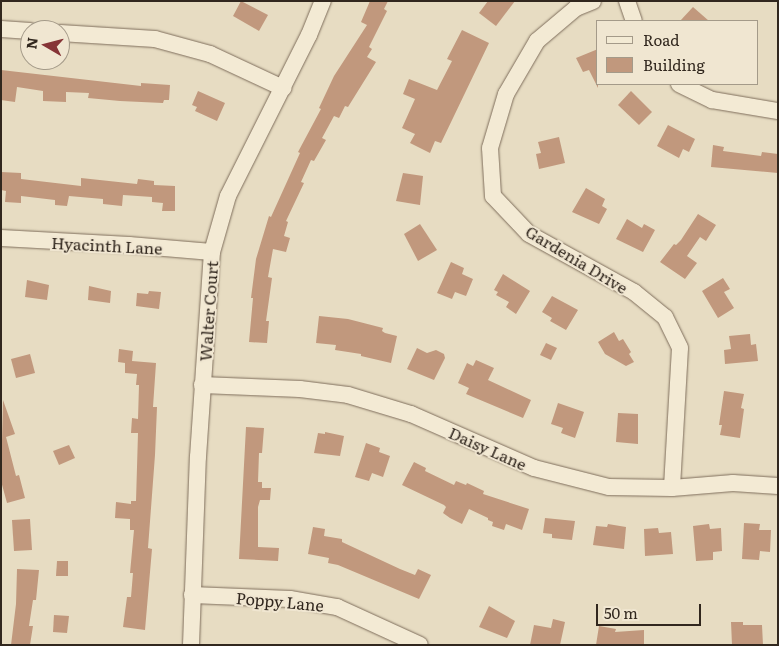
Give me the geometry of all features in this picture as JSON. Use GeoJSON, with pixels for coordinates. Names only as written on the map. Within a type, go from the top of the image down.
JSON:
{"type":"FeatureCollection","features":[{"type":"Feature","properties":{"kind":"street","name":"Walter Court"},"geometry":{"type":"LineString","coordinates":[[191,645],[202,385],[212,252],[228,196],[283,88],[323,1]]}},
{"type":"Feature","properties":{"kind":"street","name":"Gardenia Drive"},"geometry":{"type":"LineString","coordinates":[[593,1],[576,8],[537,41],[506,94],[490,148],[493,196],[528,234],[634,292],[665,317],[680,348],[672,488]]}},
{"type":"Feature","properties":{"kind":"street"},"geometry":{"type":"LineString","coordinates":[[627,1],[634,20]]}},
{"type":"Feature","properties":{"kind":"street"},"geometry":{"type":"LineString","coordinates":[[1,30],[20,31]]}},
{"type":"Feature","properties":{"kind":"street"},"geometry":{"type":"LineString","coordinates":[[70,34],[155,39],[210,54],[283,88]]}},
{"type":"Feature","properties":{"kind":"street"},"geometry":{"type":"LineString","coordinates":[[681,85],[712,100],[778,111]]}},
{"type":"Feature","properties":{"kind":"street","name":"Hyacinth Lane"},"geometry":{"type":"LineString","coordinates":[[1,238],[212,252]]}},
{"type":"Feature","properties":{"kind":"street","name":"Daisy Lane"},"geometry":{"type":"LineString","coordinates":[[202,385],[300,389],[348,395],[410,414],[534,468],[609,487],[672,488],[733,482],[778,486]]}},
{"type":"Feature","properties":{"kind":"street","name":"Poppy Lane"},"geometry":{"type":"LineString","coordinates":[[192,595],[290,600],[337,607],[420,645]]}},
{"type":"Feature","properties":{"kind":"building"},"geometry":{"type":"Polygon","coordinates":[[[241,1],[268,15],[259,31],[233,16],[241,1]]]}},
{"type":"Feature","properties":{"kind":"building"},"geometry":{"type":"Polygon","coordinates":[[[370,1],[388,1],[384,9],[387,11],[369,47],[372,49],[367,57],[376,62],[348,107],[345,106],[339,118],[334,116],[322,138],[326,140],[314,161],[311,160],[301,182],[304,183],[286,221],[288,222],[284,236],[290,238],[286,252],[273,249],[268,277],[272,278],[266,321],[269,321],[267,343],[249,342],[253,298],[251,298],[256,259],[269,216],[271,217],[300,153],[298,152],[321,109],[319,108],[334,76],[367,25],[361,22],[370,1]]]}},
{"type":"Feature","properties":{"kind":"building"},"geometry":{"type":"Polygon","coordinates":[[[488,1],[515,1],[496,26],[479,13],[488,1]]]}},
{"type":"Feature","properties":{"kind":"building"},"geometry":{"type":"Polygon","coordinates":[[[693,7],[708,20],[681,20],[693,7]]]}},
{"type":"Feature","properties":{"kind":"building"},"geometry":{"type":"Polygon","coordinates":[[[462,30],[489,43],[441,143],[435,141],[430,153],[410,143],[415,134],[402,128],[415,99],[403,94],[409,79],[437,90],[452,61],[447,59],[462,30]]]}},
{"type":"Feature","properties":{"kind":"building"},"geometry":{"type":"Polygon","coordinates":[[[596,50],[596,84],[589,70],[583,72],[576,58],[596,50]]]}},
{"type":"Feature","properties":{"kind":"building"},"geometry":{"type":"Polygon","coordinates":[[[1,70],[141,86],[141,83],[170,85],[169,100],[164,100],[163,103],[120,101],[88,98],[89,93],[66,92],[66,102],[43,101],[43,91],[17,87],[15,102],[1,100],[1,70]]]}},
{"type":"Feature","properties":{"kind":"building"},"geometry":{"type":"Polygon","coordinates":[[[198,91],[225,103],[217,121],[195,111],[197,107],[192,105],[198,91]]]}},
{"type":"Feature","properties":{"kind":"building"},"geometry":{"type":"Polygon","coordinates":[[[631,91],[652,112],[639,125],[618,105],[631,91]]]}},
{"type":"Feature","properties":{"kind":"building"},"geometry":{"type":"Polygon","coordinates":[[[668,125],[695,139],[689,152],[683,149],[679,158],[657,146],[668,125]]]}},
{"type":"Feature","properties":{"kind":"building"},"geometry":{"type":"Polygon","coordinates":[[[559,137],[565,163],[539,169],[536,154],[541,153],[538,142],[559,137]]]}},
{"type":"Feature","properties":{"kind":"building"},"geometry":{"type":"Polygon","coordinates":[[[713,145],[724,147],[723,151],[761,156],[762,152],[778,154],[778,173],[711,167],[713,145]]]}},
{"type":"Feature","properties":{"kind":"building"},"geometry":{"type":"Polygon","coordinates":[[[1,172],[21,173],[21,179],[81,186],[81,178],[137,184],[138,179],[154,181],[154,185],[175,186],[175,211],[162,211],[163,203],[152,202],[152,197],[123,195],[122,206],[103,204],[103,199],[69,196],[67,206],[55,205],[55,200],[21,196],[21,203],[5,202],[6,191],[1,190],[1,172]]]}},
{"type":"Feature","properties":{"kind":"building"},"geometry":{"type":"Polygon","coordinates":[[[403,173],[423,176],[420,205],[396,201],[403,173]]]}},
{"type":"Feature","properties":{"kind":"building"},"geometry":{"type":"Polygon","coordinates":[[[586,188],[605,199],[602,206],[607,209],[599,224],[572,212],[586,188]]]}},
{"type":"Feature","properties":{"kind":"building"},"geometry":{"type":"Polygon","coordinates":[[[698,214],[716,225],[706,241],[700,237],[687,256],[697,263],[685,279],[660,262],[674,244],[676,245],[681,240],[698,214]]]}},
{"type":"Feature","properties":{"kind":"building"},"geometry":{"type":"Polygon","coordinates":[[[627,219],[642,228],[644,224],[655,230],[643,252],[616,239],[627,219]]]}},
{"type":"Feature","properties":{"kind":"building"},"geometry":{"type":"Polygon","coordinates":[[[420,224],[437,250],[418,261],[404,234],[420,224]]]}},
{"type":"Feature","properties":{"kind":"building"},"geometry":{"type":"Polygon","coordinates":[[[451,262],[464,268],[462,274],[473,279],[466,296],[455,292],[452,299],[437,293],[451,262]]]}},
{"type":"Feature","properties":{"kind":"building"},"geometry":{"type":"Polygon","coordinates":[[[503,274],[530,291],[516,314],[506,307],[509,302],[496,295],[498,292],[494,290],[503,274]]]}},
{"type":"Feature","properties":{"kind":"building"},"geometry":{"type":"Polygon","coordinates":[[[723,278],[730,289],[724,292],[734,308],[718,318],[702,291],[723,278]]]}},
{"type":"Feature","properties":{"kind":"building"},"geometry":{"type":"Polygon","coordinates":[[[27,280],[49,285],[47,300],[25,297],[27,280]]]}},
{"type":"Feature","properties":{"kind":"building"},"geometry":{"type":"Polygon","coordinates":[[[89,286],[111,291],[110,303],[88,300],[89,286]]]}},
{"type":"Feature","properties":{"kind":"building"},"geometry":{"type":"Polygon","coordinates":[[[149,291],[161,292],[159,309],[136,306],[137,293],[148,294],[149,291]]]}},
{"type":"Feature","properties":{"kind":"building"},"geometry":{"type":"Polygon","coordinates":[[[552,296],[578,310],[566,330],[550,321],[552,318],[542,312],[552,296]]]}},
{"type":"Feature","properties":{"kind":"building"},"geometry":{"type":"Polygon","coordinates":[[[319,316],[348,319],[383,328],[382,331],[385,333],[397,336],[391,363],[361,356],[361,354],[335,350],[336,345],[316,343],[319,316]]]}},
{"type":"Feature","properties":{"kind":"building"},"geometry":{"type":"Polygon","coordinates":[[[614,332],[619,341],[623,339],[631,352],[629,354],[634,362],[626,366],[605,354],[598,342],[614,332]]]}},
{"type":"Feature","properties":{"kind":"building"},"geometry":{"type":"Polygon","coordinates":[[[750,334],[751,345],[756,344],[758,361],[725,364],[724,350],[731,349],[729,336],[750,334]]]}},
{"type":"Feature","properties":{"kind":"building"},"geometry":{"type":"Polygon","coordinates":[[[546,343],[557,348],[551,360],[540,355],[546,343]]]}},
{"type":"Feature","properties":{"kind":"building"},"geometry":{"type":"Polygon","coordinates":[[[417,348],[427,353],[436,350],[444,354],[445,358],[434,380],[407,369],[417,348]]]}},
{"type":"Feature","properties":{"kind":"building"},"geometry":{"type":"Polygon","coordinates":[[[119,349],[133,351],[132,361],[156,363],[153,407],[157,407],[155,455],[148,548],[152,549],[145,630],[123,627],[127,597],[131,597],[133,573],[130,573],[134,530],[130,530],[130,519],[115,518],[116,502],[131,504],[131,501],[136,501],[138,433],[131,433],[132,418],[138,419],[139,385],[136,385],[137,374],[125,373],[125,363],[118,362],[119,349]]]}},
{"type":"Feature","properties":{"kind":"building"},"geometry":{"type":"Polygon","coordinates":[[[30,354],[35,373],[16,378],[11,359],[30,354]]]}},
{"type":"Feature","properties":{"kind":"building"},"geometry":{"type":"Polygon","coordinates":[[[476,360],[494,368],[488,380],[531,400],[523,418],[466,394],[469,388],[458,383],[467,363],[473,366],[476,360]]]}},
{"type":"Feature","properties":{"kind":"building"},"geometry":{"type":"Polygon","coordinates":[[[724,391],[744,394],[741,408],[744,409],[740,438],[720,435],[722,425],[719,425],[724,391]]]}},
{"type":"Feature","properties":{"kind":"building"},"geometry":{"type":"Polygon","coordinates":[[[3,400],[15,434],[6,437],[16,476],[19,475],[25,498],[7,503],[1,481],[3,400]]]}},
{"type":"Feature","properties":{"kind":"building"},"geometry":{"type":"Polygon","coordinates":[[[558,403],[584,412],[575,438],[561,433],[563,428],[551,424],[558,403]]]}},
{"type":"Feature","properties":{"kind":"building"},"geometry":{"type":"Polygon","coordinates":[[[618,413],[638,414],[638,444],[616,442],[618,413]]]}},
{"type":"Feature","properties":{"kind":"building"},"geometry":{"type":"Polygon","coordinates":[[[246,427],[264,428],[262,453],[259,453],[258,482],[262,482],[262,488],[271,488],[270,500],[260,500],[258,507],[258,547],[279,548],[278,561],[239,559],[246,427]]]}},
{"type":"Feature","properties":{"kind":"building"},"geometry":{"type":"Polygon","coordinates":[[[325,432],[344,436],[340,456],[314,453],[318,433],[325,434],[325,432]]]}},
{"type":"Feature","properties":{"kind":"building"},"geometry":{"type":"Polygon","coordinates":[[[366,443],[380,448],[379,452],[390,456],[383,477],[372,473],[369,481],[355,477],[366,443]]]}},
{"type":"Feature","properties":{"kind":"building"},"geometry":{"type":"Polygon","coordinates":[[[69,445],[75,458],[59,465],[53,451],[69,445]]]}},
{"type":"Feature","properties":{"kind":"building"},"geometry":{"type":"Polygon","coordinates":[[[414,462],[426,468],[425,471],[454,485],[456,481],[466,485],[467,483],[484,491],[483,494],[529,509],[522,530],[506,524],[504,530],[492,526],[493,522],[488,520],[488,518],[469,509],[462,524],[450,518],[443,513],[446,507],[444,505],[402,485],[414,462]]]}},
{"type":"Feature","properties":{"kind":"building"},"geometry":{"type":"Polygon","coordinates":[[[545,518],[575,521],[572,540],[552,538],[552,534],[543,533],[545,518]]]}},
{"type":"Feature","properties":{"kind":"building"},"geometry":{"type":"Polygon","coordinates":[[[30,519],[32,550],[14,551],[12,520],[30,519]]]}},
{"type":"Feature","properties":{"kind":"building"},"geometry":{"type":"Polygon","coordinates":[[[744,523],[760,524],[759,530],[771,530],[770,552],[760,551],[759,560],[742,559],[744,523]]]}},
{"type":"Feature","properties":{"kind":"building"},"geometry":{"type":"Polygon","coordinates":[[[608,524],[626,527],[624,549],[593,545],[596,526],[607,527],[608,524]]]}},
{"type":"Feature","properties":{"kind":"building"},"geometry":{"type":"Polygon","coordinates":[[[709,524],[710,529],[721,528],[722,551],[713,552],[713,560],[696,561],[693,526],[709,524]]]}},
{"type":"Feature","properties":{"kind":"building"},"geometry":{"type":"Polygon","coordinates":[[[313,527],[325,529],[324,536],[342,539],[342,542],[400,569],[415,575],[418,569],[431,575],[419,599],[338,565],[328,563],[329,558],[308,554],[313,527]]]}},
{"type":"Feature","properties":{"kind":"building"},"geometry":{"type":"Polygon","coordinates":[[[658,528],[659,533],[671,532],[673,554],[645,556],[644,529],[658,528]]]}},
{"type":"Feature","properties":{"kind":"building"},"geometry":{"type":"Polygon","coordinates":[[[57,561],[68,561],[68,576],[56,576],[57,561]]]}},
{"type":"Feature","properties":{"kind":"building"},"geometry":{"type":"Polygon","coordinates":[[[17,569],[39,570],[36,600],[33,600],[29,626],[33,626],[30,645],[11,645],[16,604],[17,569]]]}},
{"type":"Feature","properties":{"kind":"building"},"geometry":{"type":"Polygon","coordinates":[[[489,606],[515,621],[507,638],[479,627],[489,606]]]}},
{"type":"Feature","properties":{"kind":"building"},"geometry":{"type":"Polygon","coordinates":[[[54,615],[69,616],[67,633],[53,632],[54,615]]]}},
{"type":"Feature","properties":{"kind":"building"},"geometry":{"type":"Polygon","coordinates":[[[553,619],[565,622],[560,645],[530,645],[534,625],[551,628],[553,619]]]}},
{"type":"Feature","properties":{"kind":"building"},"geometry":{"type":"Polygon","coordinates":[[[731,622],[743,622],[743,625],[762,625],[763,645],[732,645],[731,622]]]}},
{"type":"Feature","properties":{"kind":"building"},"geometry":{"type":"Polygon","coordinates":[[[599,626],[616,629],[615,632],[644,630],[644,645],[596,645],[599,626]]]}}]}
